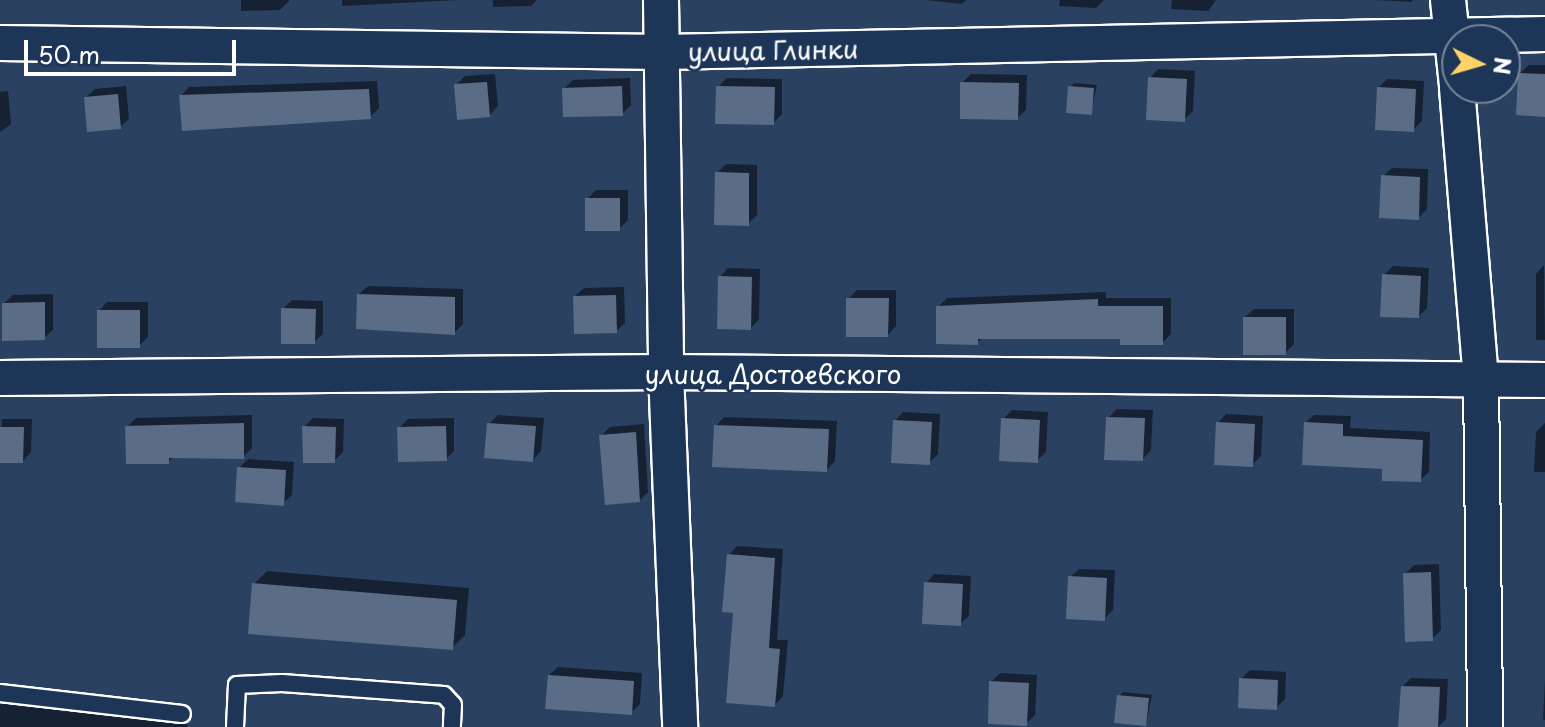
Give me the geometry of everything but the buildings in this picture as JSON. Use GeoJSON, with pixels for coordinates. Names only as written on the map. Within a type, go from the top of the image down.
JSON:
{"type":"FeatureCollection","features":[{"type":"Feature","properties":{"kind":"street"},"geometry":{"type":"LineString","coordinates":[[661,0],[666,372],[680,727]]}},
{"type":"Feature","properties":{"kind":"street"},"geometry":{"type":"LineString","coordinates":[[1448,0],[1451,24]]}},
{"type":"Feature","properties":{"kind":"street","name":"улица Глинки"},"geometry":{"type":"LineString","coordinates":[[1521,34],[1545,34]]}},
{"type":"Feature","properties":{"kind":"street","name":"улица Глинки"},"geometry":{"type":"LineString","coordinates":[[0,43],[663,52],[1441,35]]}},
{"type":"Feature","properties":{"kind":"street"},"geometry":{"type":"LineString","coordinates":[[1458,104],[1481,381],[1485,727]]}},
{"type":"Feature","properties":{"kind":"street","name":"улица Достоевского"},"geometry":{"type":"LineString","coordinates":[[0,378],[666,372],[1545,380]]}},
{"type":"Feature","properties":{"kind":"lane"},"geometry":{"type":"LineString","coordinates":[[235,727],[237,685],[282,683],[444,695],[453,705],[452,727]]}},
{"type":"Feature","properties":{"kind":"lane"},"geometry":{"type":"LineString","coordinates":[[0,693],[182,714]]}}]}
